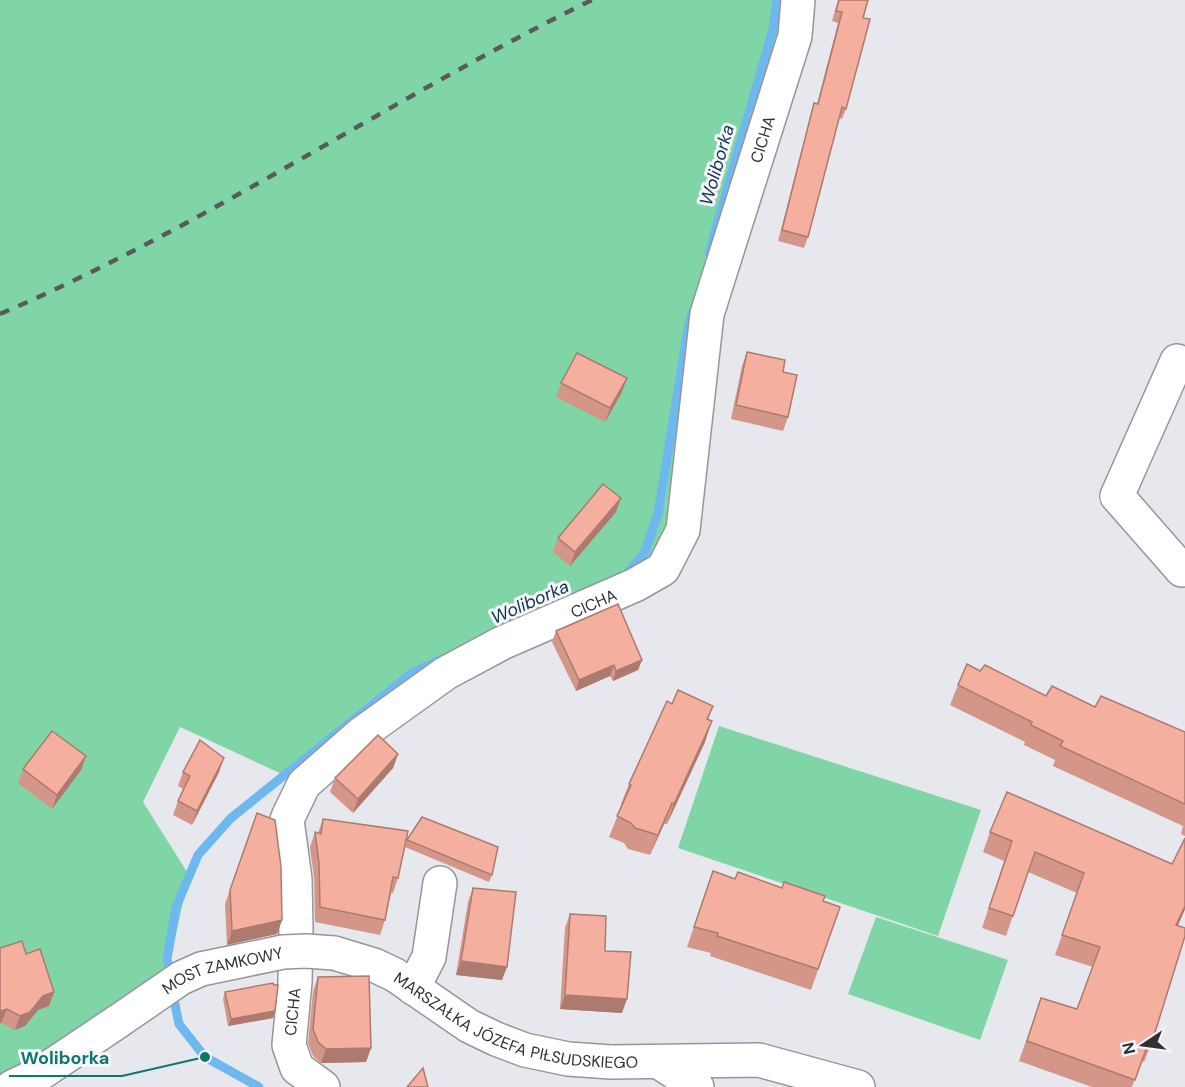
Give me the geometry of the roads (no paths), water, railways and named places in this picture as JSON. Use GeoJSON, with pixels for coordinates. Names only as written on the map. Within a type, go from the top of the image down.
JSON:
{"type":"FeatureCollection","features":[{"type":"Feature","properties":{"kind":"street","name":"CICHA"},"geometry":{"type":"LineString","coordinates":[[323,1087],[297,1068],[289,1045],[296,977],[296,932],[295,879],[287,820],[304,784],[361,734],[446,673],[502,643],[635,585],[663,569],[682,530],[707,314],[795,36],[798,0]]}},
{"type":"Feature","properties":{"kind":"street"},"geometry":{"type":"LineString","coordinates":[[1182,570],[1117,496],[1178,361],[1185,365]]}},
{"type":"Feature","properties":{"kind":"street"},"geometry":{"type":"LineString","coordinates":[[414,988],[429,957],[440,883]]}},
{"type":"Feature","properties":{"kind":"street","name":"MOST ZAMKOWY"},"geometry":{"type":"LineString","coordinates":[[12,1087],[42,1073],[181,978],[201,969],[283,952],[334,953]]}},
{"type":"Feature","properties":{"kind":"street","name":"MARSZAŁKA JÓZEFA PIŁSUDSKIEGO"},"geometry":{"type":"LineString","coordinates":[[334,953],[374,965],[414,988],[469,1026],[496,1040],[525,1050],[568,1059],[659,1062],[697,1087]]}},
{"type":"Feature","properties":{"kind":"street"},"geometry":{"type":"LineString","coordinates":[[659,1062],[759,1060],[858,1087]]}},
{"type":"Feature","properties":{"kind":"waterway","name":"Woliborka"},"geometry":{"type":"LineString","coordinates":[[709,253],[773,29],[777,0]]}},
{"type":"Feature","properties":{"kind":"waterway","name":"Woliborka"},"geometry":{"type":"LineString","coordinates":[[624,577],[645,552],[658,513],[692,313]]}},
{"type":"Feature","properties":{"kind":"waterway","name":"Woliborka"},"geometry":{"type":"LineString","coordinates":[[170,977],[167,959],[176,907],[198,855],[231,818],[413,672],[442,659]]}},
{"type":"Feature","properties":{"kind":"waterway","name":"Woliborka"},"geometry":{"type":"LineString","coordinates":[[172,990],[179,1024],[205,1057],[259,1087]]}},
{"type":"Feature","properties":{"kind":"railway"},"geometry":{"type":"LineString","coordinates":[[0,314],[151,242],[444,78],[592,0]]}},
{"type":"Feature","properties":{"kind":"place","name":"Woliborka"},"geometry":{"type":"Point","coordinates":[205,1057]}}]}
